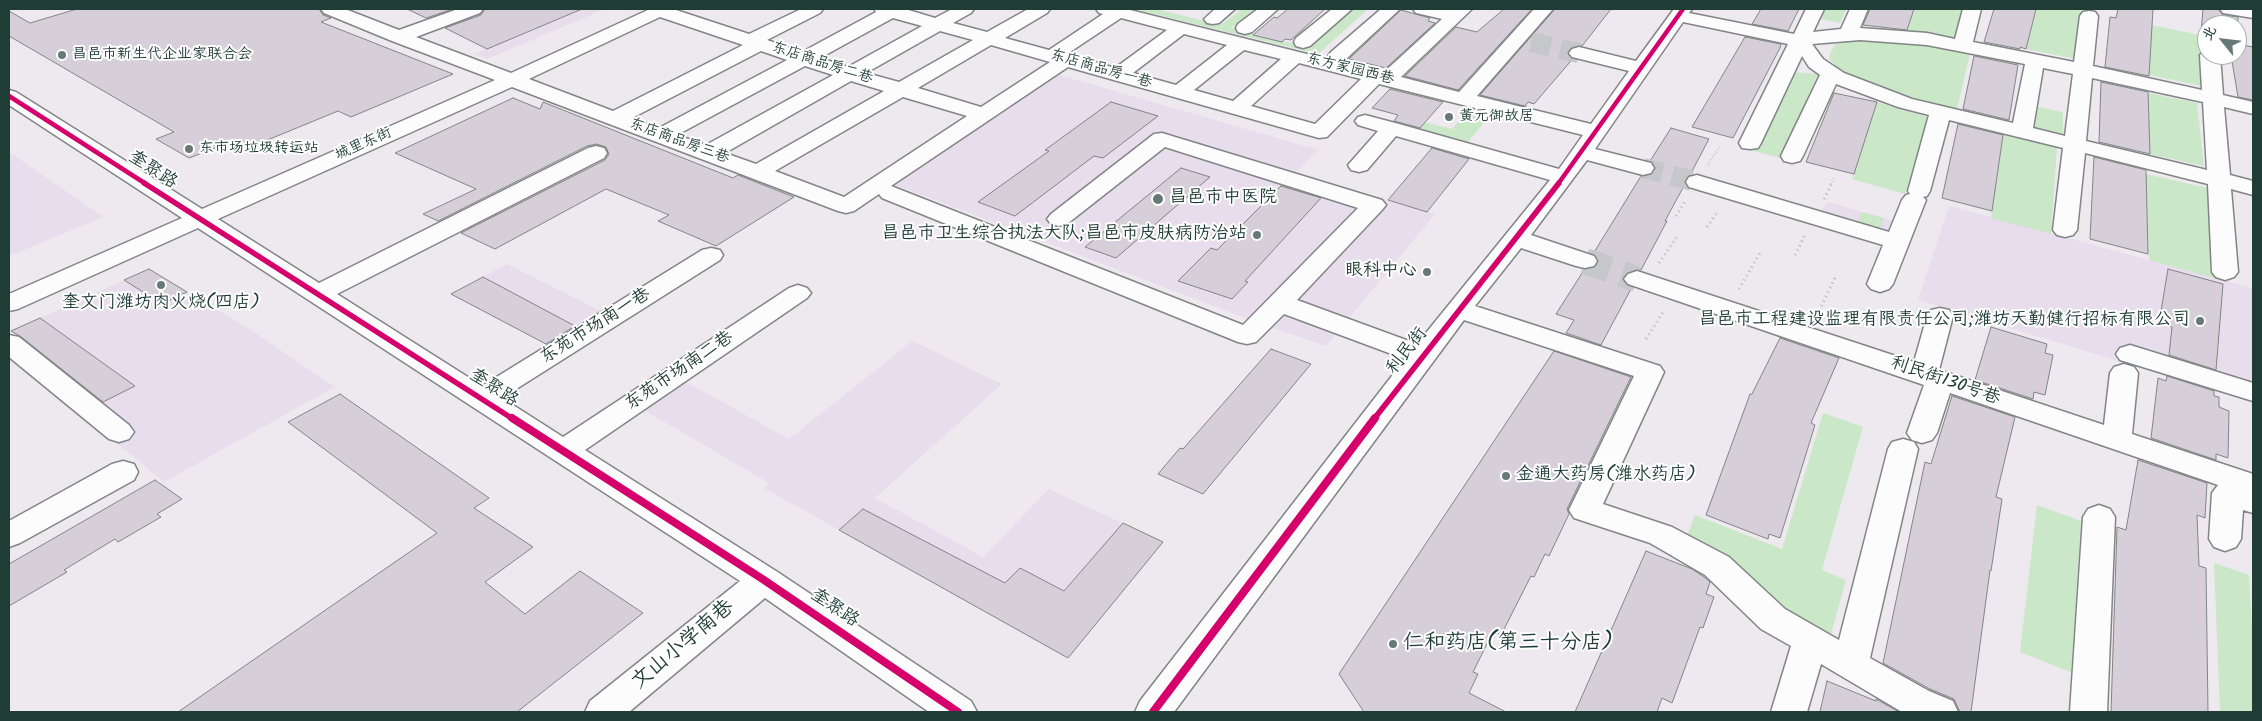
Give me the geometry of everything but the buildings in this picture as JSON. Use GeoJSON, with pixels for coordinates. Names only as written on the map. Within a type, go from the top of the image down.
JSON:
{"type":"FeatureCollection","features":[{"type":"Feature","properties":{"kind":"street","name":"东店商品房三巷"},"geometry":{"type":"LineString","coordinates":[[330,9],[511,80],[846,206],[986,114]]}},
{"type":"Feature","properties":{"kind":"street"},"geometry":{"type":"LineString","coordinates":[[399,37],[474,9]]}},
{"type":"Feature","properties":{"kind":"street"},"geometry":{"type":"LineString","coordinates":[[615,118],[814,9]]}},
{"type":"Feature","properties":{"kind":"street"},"geometry":{"type":"LineString","coordinates":[[708,153],[965,9]]}},
{"type":"Feature","properties":{"kind":"street"},"geometry":{"type":"LineString","coordinates":[[758,172],[1041,9]]}},
{"type":"Feature","properties":{"kind":"street"},"geometry":{"type":"LineString","coordinates":[[1180,92],[1269,9]]}},
{"type":"Feature","properties":{"kind":"street"},"geometry":{"type":"LineString","coordinates":[[1237,108],[1343,9]]}},
{"type":"Feature","properties":{"kind":"street"},"geometry":{"type":"LineString","coordinates":[[1338,56],[1391,9]]}},
{"type":"Feature","properties":{"kind":"street"},"geometry":{"type":"LineString","coordinates":[[1422,9],[1459,12]]}},
{"type":"Feature","properties":{"kind":"street"},"geometry":{"type":"LineString","coordinates":[[1464,98],[1524,40],[1544,9]]}},
{"type":"Feature","properties":{"kind":"street"},"geometry":{"type":"LineString","coordinates":[[1750,143],[1815,9]]}},
{"type":"Feature","properties":{"kind":"street"},"geometry":{"type":"LineString","coordinates":[[1848,34],[1858,9]]}},
{"type":"Feature","properties":{"kind":"street"},"geometry":{"type":"LineString","coordinates":[[1963,45],[1972,9]]}},
{"type":"Feature","properties":{"kind":"street"},"geometry":{"type":"LineString","coordinates":[[2229,9],[2253,13]]}},
{"type":"Feature","properties":{"kind":"street","name":"东店商品房二巷"},"geometry":{"type":"LineString","coordinates":[[661,10],[850,74],[986,114]]}},
{"type":"Feature","properties":{"kind":"street","name":"城里东街"},"geometry":{"type":"LineString","coordinates":[[9,303],[511,80],[661,10]]}},
{"type":"Feature","properties":{"kind":"street"},"geometry":{"type":"LineString","coordinates":[[661,135],[890,10]]}},
{"type":"Feature","properties":{"kind":"street","name":"东店商品房一巷"},"geometry":{"type":"LineString","coordinates":[[890,10],[1319,132],[1381,78]]}},
{"type":"Feature","properties":{"kind":"street"},"geometry":{"type":"LineString","coordinates":[[986,114],[1059,58],[1112,10]]}},
{"type":"Feature","properties":{"kind":"street","name":"东方家园西巷"},"geometry":{"type":"LineString","coordinates":[[1112,10],[1181,28],[1243,35],[1299,50],[1381,78],[1464,98],[1589,142],[1643,168]]}},
{"type":"Feature","properties":{"kind":"street"},"geometry":{"type":"LineString","coordinates":[[1381,78],[1459,12]]}},
{"type":"Feature","properties":{"kind":"street"},"geometry":{"type":"LineString","coordinates":[[1681,12],[1800,41],[1819,36],[1848,34],[1895,36],[1963,45],[2083,69],[2253,108]]}},
{"type":"Feature","properties":{"kind":"street","name":"利民街"},"geometry":{"type":"LineString","coordinates":[[1153,712],[1422,356],[1564,177],[1639,68],[1681,12]]}},
{"type":"Feature","properties":{"kind":"street"},"geometry":{"type":"LineString","coordinates":[[2065,230],[2089,16]]}},
{"type":"Feature","properties":{"kind":"street"},"geometry":{"type":"LineString","coordinates":[[1118,75],[1181,28]]}},
{"type":"Feature","properties":{"kind":"street"},"geometry":{"type":"LineString","coordinates":[[1800,41],[1816,63],[1831,73],[1869,90],[1940,113],[2253,188]]}},
{"type":"Feature","properties":{"kind":"street"},"geometry":{"type":"LineString","coordinates":[[1580,53],[1639,68]]}},
{"type":"Feature","properties":{"kind":"street"},"geometry":{"type":"LineString","coordinates":[[2022,133],[2035,60]]}},
{"type":"Feature","properties":{"kind":"street"},"geometry":{"type":"LineString","coordinates":[[2210,65],[2225,272]]}},
{"type":"Feature","properties":{"kind":"street"},"geometry":{"type":"LineString","coordinates":[[1792,156],[1831,73]]}},
{"type":"Feature","properties":{"kind":"street","name":"奎聚路"},"geometry":{"type":"LineString","coordinates":[[9,96],[764,580],[958,712]]}},
{"type":"Feature","properties":{"kind":"street"},"geometry":{"type":"LineString","coordinates":[[1880,284],[1916,195],[1940,113]]}},
{"type":"Feature","properties":{"kind":"street"},"geometry":{"type":"LineString","coordinates":[[1366,121],[1564,177]]}},
{"type":"Feature","properties":{"kind":"street"},"geometry":{"type":"LineString","coordinates":[[1358,164],[1392,128]]}},
{"type":"Feature","properties":{"kind":"street"},"geometry":{"type":"LineString","coordinates":[[890,193],[1247,336],[1374,205],[1162,139],[1060,219]]}},
{"type":"Feature","properties":{"kind":"street"},"geometry":{"type":"LineString","coordinates":[[317,294],[596,153]]}},
{"type":"Feature","properties":{"kind":"street"},"geometry":{"type":"LineString","coordinates":[[1697,182],[1898,242]]}},
{"type":"Feature","properties":{"kind":"street"},"geometry":{"type":"LineString","coordinates":[[1516,238],[1585,261]]}},
{"type":"Feature","properties":{"kind":"street","name":"东苑市场南一巷"},"geometry":{"type":"LineString","coordinates":[[481,399],[711,255]]}},
{"type":"Feature","properties":{"kind":"street","name":"利民街130号巷"},"geometry":{"type":"LineString","coordinates":[[1642,280],[2253,485]]}},
{"type":"Feature","properties":{"kind":"street","name":"东苑市场南二巷"},"geometry":{"type":"LineString","coordinates":[[563,451],[798,293]]}},
{"type":"Feature","properties":{"kind":"street"},"geometry":{"type":"LineString","coordinates":[[1280,303],[1422,356]]}},
{"type":"Feature","properties":{"kind":"street"},"geometry":{"type":"LineString","coordinates":[[1460,310],[1650,372],[1585,510],[1661,535],[1717,566],[1773,620],[1916,702],[1940,712]]}},
{"type":"Feature","properties":{"kind":"street"},"geometry":{"type":"LineString","coordinates":[[1851,664],[1931,377],[1940,316]]}},
{"type":"Feature","properties":{"kind":"street"},"geometry":{"type":"LineString","coordinates":[[9,343],[119,432]]}},
{"type":"Feature","properties":{"kind":"street"},"geometry":{"type":"LineString","coordinates":[[2117,439],[2127,363],[2253,392]]}},
{"type":"Feature","properties":{"kind":"street"},"geometry":{"type":"LineString","coordinates":[[9,535],[123,472]]}},
{"type":"Feature","properties":{"kind":"street"},"geometry":{"type":"LineString","coordinates":[[2225,539],[2228,493],[2253,502]]}},
{"type":"Feature","properties":{"kind":"street"},"geometry":{"type":"LineString","coordinates":[[2088,712],[2099,517]]}},
{"type":"Feature","properties":{"kind":"street","name":"文山小学南巷"},"geometry":{"type":"LineString","coordinates":[[603,712],[764,580]]}},
{"type":"Feature","properties":{"kind":"street"},"geometry":{"type":"LineString","coordinates":[[1789,712],[1810,641]]}},
{"type":"Feature","properties":{"kind":"path"},"geometry":{"type":"LineString","coordinates":[[1642,280],[1678,235]]}},
{"type":"Feature","properties":{"kind":"path"},"geometry":{"type":"LineString","coordinates":[[1727,309],[1760,253]]}},
{"type":"Feature","properties":{"kind":"path"},"geometry":{"type":"LineString","coordinates":[[1807,336],[1836,276]]}},
{"type":"Feature","properties":{"kind":"path"},"geometry":{"type":"LineString","coordinates":[[1646,338],[1676,292]]}},
{"type":"Feature","properties":{"kind":"shaded area"},"geometry":{"type":"Polygon","coordinates":[[[584,9],[605,9],[487,59],[474,54],[584,9]]]}},
{"type":"Feature","properties":{"kind":"shaded area","name":"昌邑市中医院"},"geometry":{"type":"Polygon","coordinates":[[[1056,74],[1319,150],[1295,173],[1435,214],[1326,346],[1250,320],[893,184],[1056,74]]]}},
{"type":"Feature","properties":{"kind":"shaded area"},"geometry":{"type":"Polygon","coordinates":[[[9,152],[104,217],[9,256],[9,152]]]}},
{"type":"Feature","properties":{"kind":"shaded area"},"geometry":{"type":"Polygon","coordinates":[[[1827,202],[1894,221],[1887,235],[1819,215],[1827,202]]]}},
{"type":"Feature","properties":{"kind":"shaded area"},"geometry":{"type":"Polygon","coordinates":[[[1949,206],[2253,288],[2253,402],[1918,300],[1949,206]]]}},
{"type":"Feature","properties":{"kind":"shaded area"},"geometry":{"type":"Polygon","coordinates":[[[507,264],[609,315],[553,348],[451,294],[507,264]]]}},
{"type":"Feature","properties":{"kind":"shaded area"},"geometry":{"type":"Polygon","coordinates":[[[149,269],[251,330],[335,387],[164,482],[80,413],[102,402],[11,331],[149,269]]]}},
{"type":"Feature","properties":{"kind":"shaded area"},"geometry":{"type":"Polygon","coordinates":[[[912,341],[1002,384],[875,498],[983,557],[1049,489],[1163,542],[1068,658],[764,488],[769,483],[637,406],[679,378],[789,439],[912,341]]]}},
{"type":"Feature","properties":{"kind":"green space"},"geometry":{"type":"Polygon","coordinates":[[[1134,9],[1156,9],[1221,25],[1242,9],[1255,9],[1231,28],[1309,47],[1353,9],[1367,10],[1318,54],[1134,9]]]}},
{"type":"Feature","properties":{"kind":"green space"},"geometry":{"type":"Polygon","coordinates":[[[1825,9],[1846,9],[1840,23],[1820,19],[1825,9]]]}},
{"type":"Feature","properties":{"kind":"green space"},"geometry":{"type":"Polygon","coordinates":[[[1915,9],[1964,9],[1955,40],[1906,33],[1915,9]]]}},
{"type":"Feature","properties":{"kind":"green space"},"geometry":{"type":"Polygon","coordinates":[[[2036,9],[2072,9],[2083,11],[2076,59],[2026,49],[2036,9]]]}},
{"type":"Feature","properties":{"kind":"green space"},"geometry":{"type":"Polygon","coordinates":[[[2151,25],[2197,34],[2197,65],[2201,65],[2202,86],[2149,75],[2151,25]]]}},
{"type":"Feature","properties":{"kind":"green space"},"geometry":{"type":"Polygon","coordinates":[[[1849,40],[1927,45],[1970,53],[1957,110],[1888,90],[1858,79],[1838,68],[1829,59],[1831,51],[1835,45],[1849,40]]]}},
{"type":"Feature","properties":{"kind":"green space"},"geometry":{"type":"Polygon","coordinates":[[[1792,72],[1818,74],[1780,158],[1750,150],[1792,72]]]}},
{"type":"Feature","properties":{"kind":"green space"},"geometry":{"type":"Polygon","coordinates":[[[2148,93],[2197,103],[2204,166],[2150,154],[2148,93]]]}},
{"type":"Feature","properties":{"kind":"green space"},"geometry":{"type":"Polygon","coordinates":[[[1877,102],[1928,117],[1905,194],[1852,179],[1877,102]]]}},
{"type":"Feature","properties":{"kind":"green space"},"geometry":{"type":"Polygon","coordinates":[[[2034,106],[2063,112],[2063,134],[2034,128],[2034,106]]]}},
{"type":"Feature","properties":{"kind":"green space"},"geometry":{"type":"Polygon","coordinates":[[[1466,113],[1488,118],[1468,142],[1418,129],[1424,122],[1452,129],[1466,113]]]}},
{"type":"Feature","properties":{"kind":"green space"},"geometry":{"type":"Polygon","coordinates":[[[2003,135],[2057,147],[2051,234],[1991,218],[2003,135]]]}},
{"type":"Feature","properties":{"kind":"green space"},"geometry":{"type":"Polygon","coordinates":[[[2146,174],[2208,188],[2217,279],[2149,260],[2146,174]]]}},
{"type":"Feature","properties":{"kind":"green space"},"geometry":{"type":"Polygon","coordinates":[[[1862,212],[1884,218],[1878,233],[1856,226],[1862,212]]]}},
{"type":"Feature","properties":{"kind":"green space"},"geometry":{"type":"Polygon","coordinates":[[[1823,413],[1863,427],[1822,570],[1846,580],[1828,645],[1724,555],[1686,538],[1695,515],[1782,549],[1823,413]]]}},
{"type":"Feature","properties":{"kind":"green space"},"geometry":{"type":"Polygon","coordinates":[[[2037,505],[2081,521],[2071,672],[2020,652],[2037,505]]]}},
{"type":"Feature","properties":{"kind":"green space"},"geometry":{"type":"Polygon","coordinates":[[[2214,563],[2249,575],[2253,646],[2253,712],[2220,712],[2214,563]]]}},
{"type":"Feature","properties":{"kind":"tunnel"},"geometry":{"type":"LineString","coordinates":[[1531,42],[1579,53]]}},
{"type":"Feature","properties":{"kind":"tunnel"},"geometry":{"type":"LineString","coordinates":[[1643,168],[1697,182]]}},
{"type":"Feature","properties":{"kind":"tunnel"},"geometry":{"type":"LineString","coordinates":[[1585,261],[1637,279]]}},
{"type":"Feature","properties":{"kind":"cycle path"},"geometry":{"type":"LineString","coordinates":[[1153,712],[1422,356],[1564,177],[1683,9]]}},
{"type":"Feature","properties":{"kind":"cycle path"},"geometry":{"type":"LineString","coordinates":[[9,96],[764,580],[958,712]]}},
{"type":"Feature","properties":{"kind":"place","name":"昌邑市新生代企业家联合会"},"geometry":{"type":"Point","coordinates":[62,55]}},
{"type":"Feature","properties":{"kind":"place","name":"黄元御故居"},"geometry":{"type":"Point","coordinates":[1449,117]}},
{"type":"Feature","properties":{"kind":"place","name":"东市场垃圾转运站"},"geometry":{"type":"Point","coordinates":[189,149]}},
{"type":"Feature","properties":{"kind":"place","name":"昌邑市中医院"},"geometry":{"type":"Point","coordinates":[1158,199]}},
{"type":"Feature","properties":{"kind":"place","name":"昌邑市卫生综合执法大队;昌邑市皮肤病防治站"},"geometry":{"type":"Point","coordinates":[1257,235]}},
{"type":"Feature","properties":{"kind":"place","name":"眼科中心"},"geometry":{"type":"Point","coordinates":[1427,272]}},
{"type":"Feature","properties":{"kind":"place","name":"奎文门潍坊肉火烧(四店)"},"geometry":{"type":"Point","coordinates":[161,285]}},
{"type":"Feature","properties":{"kind":"place","name":"昌邑市工程建设监理有限责任公司;潍坊天勤健行招标有限公司"},"geometry":{"type":"Point","coordinates":[2200,321]}},
{"type":"Feature","properties":{"kind":"place","name":"金通大药房(潍水药店)"},"geometry":{"type":"Point","coordinates":[1506,476]}},
{"type":"Feature","properties":{"kind":"place","name":"仁和药店(第三十分店)"},"geometry":{"type":"Point","coordinates":[1393,644]}}]}
